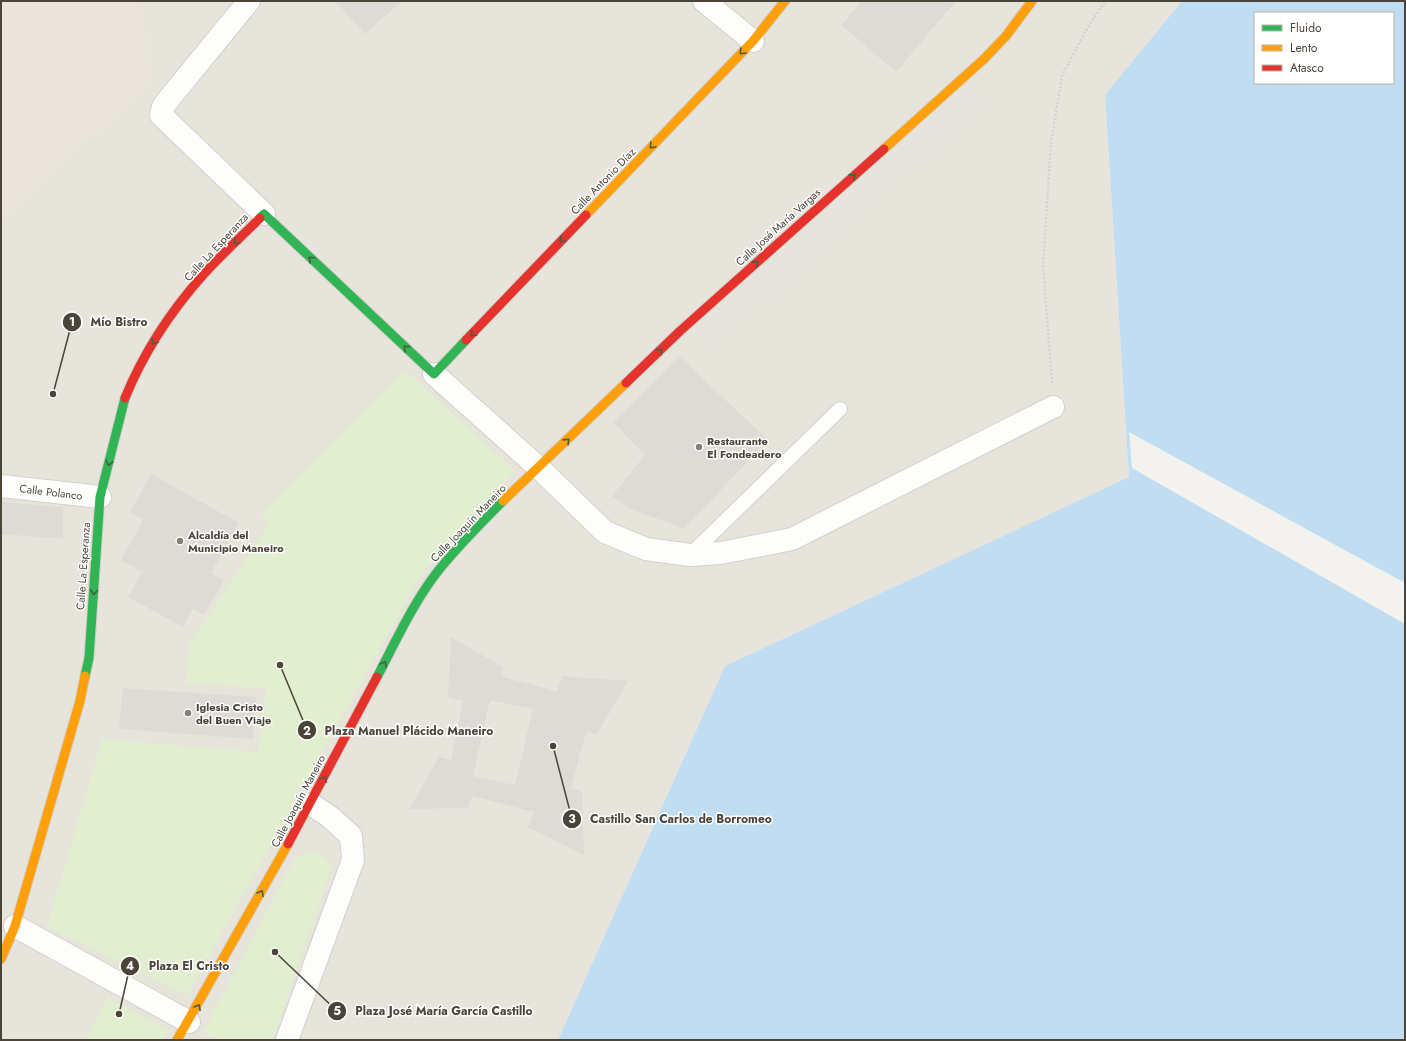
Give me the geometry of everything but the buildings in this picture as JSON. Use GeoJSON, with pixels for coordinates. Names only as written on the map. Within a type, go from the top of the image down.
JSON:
{"type":"FeatureCollection","features":[{"type":"Feature","properties":{"kind":"street"},"geometry":{"type":"LineString","coordinates":[[249,1],[168,100],[163,107],[161,115],[434,374],[539,468],[605,532],[646,549],[690,554],[721,553],[792,539],[1054,407]]}},
{"type":"Feature","properties":{"kind":"street"},"geometry":{"type":"LineString","coordinates":[[704,1],[753,41]]}},
{"type":"Feature","properties":{"kind":"street","name":"Calle Antonio Díaz"},"geometry":{"type":"LineString","coordinates":[[434,374],[753,41],[785,1]]}},
{"type":"Feature","properties":{"kind":"street","name":"Calle José María Vargas"},"geometry":{"type":"LineString","coordinates":[[539,468],[680,331],[984,59],[1006,36],[1032,1]]}},
{"type":"Feature","properties":{"kind":"street","name":"Calle La Esperanza"},"geometry":{"type":"LineString","coordinates":[[1,959],[15,926],[80,701],[89,658],[100,497],[124,400],[135,374],[165,325],[203,275],[264,214]]}},
{"type":"Feature","properties":{"kind":"street","name":"Calle Joaquín Maneiro"},"geometry":{"type":"LineString","coordinates":[[178,1040],[311,804],[411,613],[438,571],[478,526],[539,468]]}},
{"type":"Feature","properties":{"kind":"street","name":"Calle Polanco"},"geometry":{"type":"LineString","coordinates":[[1,486],[100,497]]}},
{"type":"Feature","properties":{"kind":"street"},"geometry":{"type":"LineString","coordinates":[[287,1040],[353,860],[351,836],[330,817],[311,804]]}},
{"type":"Feature","properties":{"kind":"street"},"geometry":{"type":"LineString","coordinates":[[15,926],[189,1022]]}},
{"type":"Feature","properties":{"kind":"lane"},"geometry":{"type":"LineString","coordinates":[[690,554],[840,409]]}},
{"type":"Feature","properties":{"kind":"path"},"geometry":{"type":"LineString","coordinates":[[1054,407],[1043,266],[1051,143],[1062,76],[1085,32],[1105,1]]}},
{"type":"Feature","properties":{"kind":"shaded area"},"geometry":{"type":"Polygon","coordinates":[[[1,1],[1182,1],[1105,96],[1129,477],[725,666],[558,1040],[1,1040],[1,1]]]}},
{"type":"Feature","properties":{"kind":"shaded area"},"geometry":{"type":"Polygon","coordinates":[[[1,1],[142,1],[155,79],[1,225],[1,1]]]}},
{"type":"Feature","properties":{"kind":"shaded area"},"geometry":{"type":"Polygon","coordinates":[[[976,82],[991,97],[714,345],[698,329],[976,82]]]}},
{"type":"Feature","properties":{"kind":"green space"},"geometry":{"type":"Polygon","coordinates":[[[405,370],[515,471],[422,573],[187,996],[47,926],[102,739],[258,752],[266,688],[186,684],[189,645],[269,524],[261,515],[405,370]]]}},
{"type":"Feature","properties":{"kind":"green space"},"geometry":{"type":"Polygon","coordinates":[[[307,853],[318,853],[328,861],[331,871],[272,1040],[219,1040],[203,1032],[294,860],[307,853]]]}},
{"type":"Feature","properties":{"kind":"green space"},"geometry":{"type":"Polygon","coordinates":[[[107,998],[169,1030],[163,1040],[86,1040],[107,998]]]}},
{"type":"Feature","properties":{"kind":"water"},"geometry":{"type":"Polygon","coordinates":[[[1182,1],[1405,1],[1405,1040],[558,1040],[725,666],[1129,477],[1105,95],[1182,1]]]}},
{"type":"Feature","properties":{"kind":"pier"},"geometry":{"type":"Polygon","coordinates":[[[1129,432],[1405,583],[1405,624],[1132,468],[1129,432]]]}},
{"type":"Feature","properties":{"kind":"traffic: fast"},"geometry":{"type":"LineString","coordinates":[[260,218],[264,214],[434,374],[466,340]]}},
{"type":"Feature","properties":{"kind":"traffic: fast"},"geometry":{"type":"LineString","coordinates":[[85,676],[89,658],[100,497],[125,398]]}},
{"type":"Feature","properties":{"kind":"traffic: fast"},"geometry":{"type":"LineString","coordinates":[[377,677],[405,622],[429,583],[478,526],[503,501]]}},
{"type":"Feature","properties":{"kind":"traffic: slow"},"geometry":{"type":"LineString","coordinates":[[586,215],[753,41],[785,1]]}},
{"type":"Feature","properties":{"kind":"traffic: slow"},"geometry":{"type":"LineString","coordinates":[[884,149],[984,59],[1006,36],[1032,1]]}},
{"type":"Feature","properties":{"kind":"traffic: slow"},"geometry":{"type":"LineString","coordinates":[[503,501],[626,383]]}},
{"type":"Feature","properties":{"kind":"traffic: slow"},"geometry":{"type":"LineString","coordinates":[[1,959],[15,926],[80,701],[85,676]]}},
{"type":"Feature","properties":{"kind":"traffic: slow"},"geometry":{"type":"LineString","coordinates":[[177,1040],[288,844]]}},
{"type":"Feature","properties":{"kind":"traffic: jam"},"geometry":{"type":"LineString","coordinates":[[626,383],[680,331],[884,149]]}},
{"type":"Feature","properties":{"kind":"traffic: jam"},"geometry":{"type":"LineString","coordinates":[[466,340],[586,215]]}},
{"type":"Feature","properties":{"kind":"traffic: jam"},"geometry":{"type":"LineString","coordinates":[[125,398],[149,349],[180,303],[224,253],[260,218]]}},
{"type":"Feature","properties":{"kind":"traffic: jam"},"geometry":{"type":"LineString","coordinates":[[288,844],[377,677]]}},
{"type":"Feature","properties":{"kind":"place","name":"Mío Bistro"},"geometry":{"type":"Point","coordinates":[53,394]}},
{"type":"Feature","properties":{"kind":"place","name":"Restaurante El Fondeadero"},"geometry":{"type":"Point","coordinates":[699,447]}},
{"type":"Feature","properties":{"kind":"place","name":"Alcaldía del Municipio Maneiro"},"geometry":{"type":"Point","coordinates":[180,541]}},
{"type":"Feature","properties":{"kind":"place","name":"Plaza Manuel Plácido Maneiro"},"geometry":{"type":"Point","coordinates":[280,665]}},
{"type":"Feature","properties":{"kind":"place","name":"Iglesia Cristo del Buen Viaje"},"geometry":{"type":"Point","coordinates":[188,713]}},
{"type":"Feature","properties":{"kind":"place","name":"Castillo San Carlos de Borromeo"},"geometry":{"type":"Point","coordinates":[553,746]}},
{"type":"Feature","properties":{"kind":"place","name":"Plaza José María García Castillo"},"geometry":{"type":"Point","coordinates":[275,952]}},
{"type":"Feature","properties":{"kind":"place","name":"Plaza El Cristo"},"geometry":{"type":"Point","coordinates":[119,1014]}}]}
